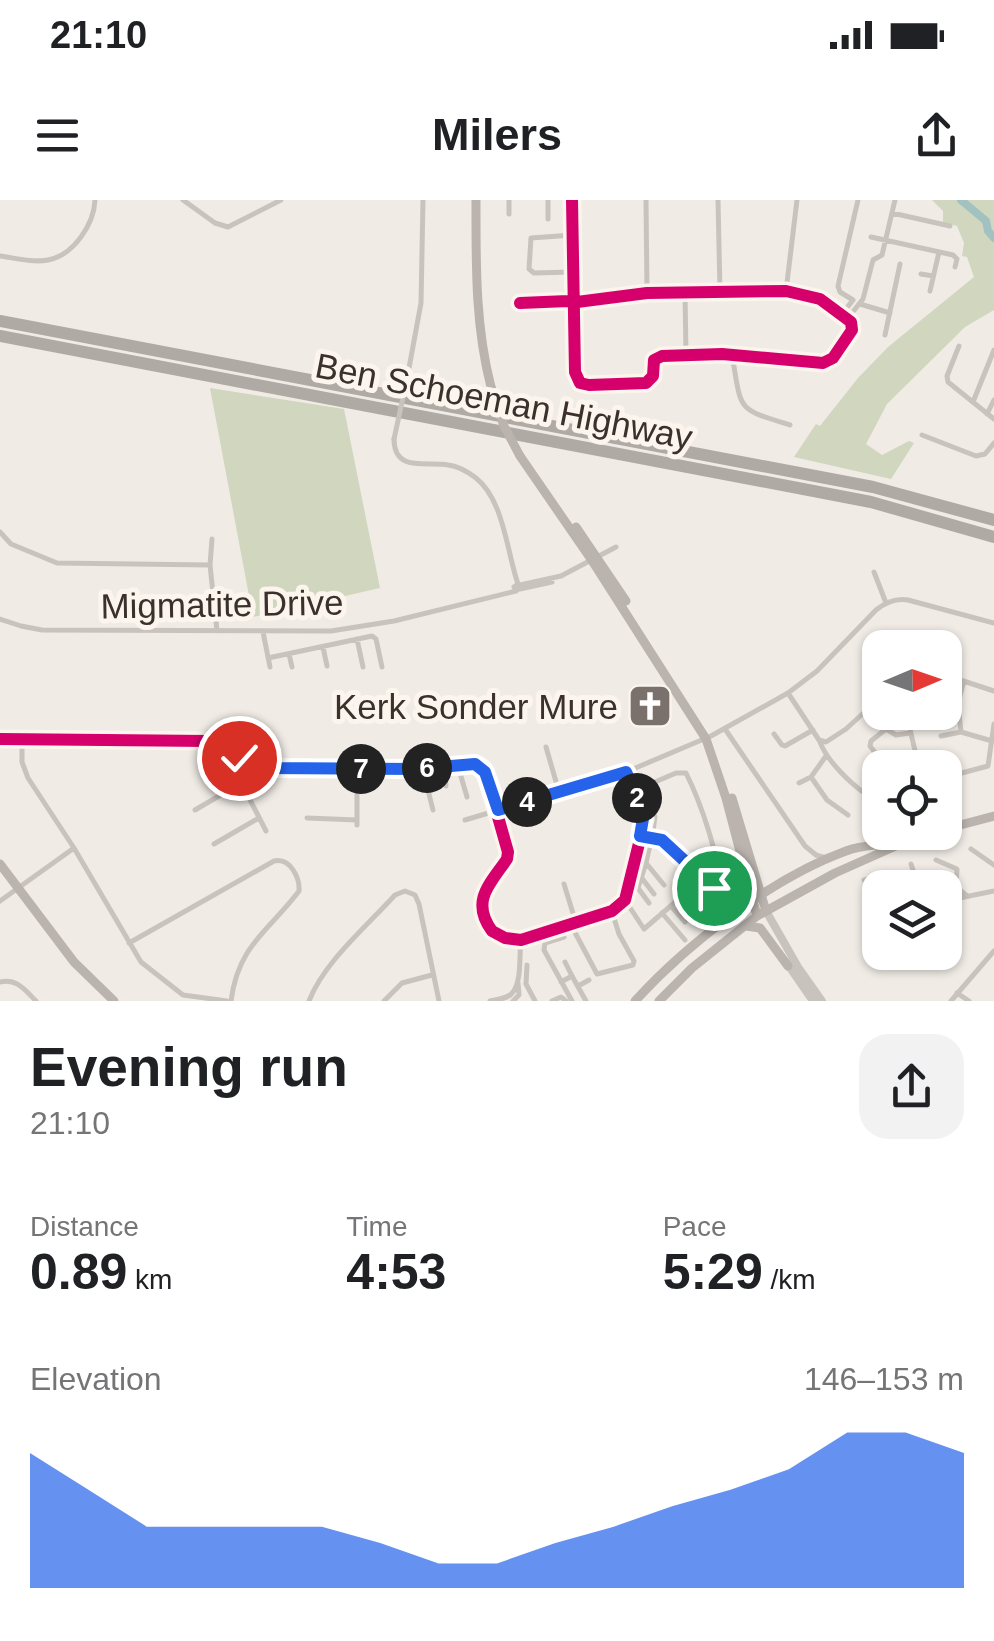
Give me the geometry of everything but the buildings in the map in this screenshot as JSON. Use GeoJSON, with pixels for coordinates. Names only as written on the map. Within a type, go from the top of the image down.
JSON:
{"type":"FeatureCollection","features":[{"type":"Feature","properties":{"kind":"highway","name":"Ben Schoeman Highway"},"geometry":{"type":"LineString","coordinates":[[0,321],[873,487],[994,520]]}},
{"type":"Feature","properties":{"kind":"highway","name":"Ben Schoeman Highway"},"geometry":{"type":"LineString","coordinates":[[5,337],[871,502],[994,537]]}},
{"type":"Feature","properties":{"kind":"main road"},"geometry":{"type":"LineString","coordinates":[[478,200],[476,303],[480,336],[504,426],[708,738],[762,913]]}},
{"type":"Feature","properties":{"kind":"main road"},"geometry":{"type":"LineString","coordinates":[[592,559],[708,738]]}},
{"type":"Feature","properties":{"kind":"main road"},"geometry":{"type":"LineString","coordinates":[[962,823],[994,815]]}},
{"type":"Feature","properties":{"kind":"main road"},"geometry":{"type":"LineString","coordinates":[[635,1001],[676,960],[757,898],[827,858],[862,846]]}},
{"type":"Feature","properties":{"kind":"main road"},"geometry":{"type":"LineString","coordinates":[[659,1001],[692,968],[762,913],[835,873],[888,850]]}},
{"type":"Feature","properties":{"kind":"main road"},"geometry":{"type":"LineString","coordinates":[[0,864],[74,962],[114,1001]]}},
{"type":"Feature","properties":{"kind":"main road"},"geometry":{"type":"LineString","coordinates":[[745,926],[760,928],[788,966]]}},
{"type":"Feature","properties":{"kind":"street"},"geometry":{"type":"LineString","coordinates":[[0,256],[38,261],[57,257],[87,231],[95,200]]}},
{"type":"Feature","properties":{"kind":"street"},"geometry":{"type":"LineString","coordinates":[[183,200],[215,223],[228,226],[281,200]]}},
{"type":"Feature","properties":{"kind":"street"},"geometry":{"type":"LineString","coordinates":[[423,200],[422,303],[394,439],[398,455],[408,462],[454,466],[484,486],[500,518],[517,587]]}},
{"type":"Feature","properties":{"kind":"street"},"geometry":{"type":"LineString","coordinates":[[508,200],[509,214]]}},
{"type":"Feature","properties":{"kind":"street"},"geometry":{"type":"LineString","coordinates":[[548,200],[548,219]]}},
{"type":"Feature","properties":{"kind":"street"},"geometry":{"type":"LineString","coordinates":[[520,303],[573,302],[647,293],[786,291],[820,300],[845,316],[852,323],[852,330],[833,358],[823,363],[686,354],[657,357],[652,378],[644,384],[580,382],[574,372],[573,302],[573,272],[572,236],[572,200]]}},
{"type":"Feature","properties":{"kind":"street"},"geometry":{"type":"LineString","coordinates":[[646,200],[647,293]]}},
{"type":"Feature","properties":{"kind":"street"},"geometry":{"type":"LineString","coordinates":[[718,200],[720,292]]}},
{"type":"Feature","properties":{"kind":"street"},"geometry":{"type":"LineString","coordinates":[[786,291],[798,200]]}},
{"type":"Feature","properties":{"kind":"street"},"geometry":{"type":"LineString","coordinates":[[845,316],[856,302],[872,260],[882,257],[894,200]]}},
{"type":"Feature","properties":{"kind":"street"},"geometry":{"type":"LineString","coordinates":[[858,209],[838,295],[890,313]]}},
{"type":"Feature","properties":{"kind":"street"},"geometry":{"type":"LineString","coordinates":[[892,213],[950,226]]}},
{"type":"Feature","properties":{"kind":"street"},"geometry":{"type":"LineString","coordinates":[[572,236],[531,238],[529,270],[573,272]]}},
{"type":"Feature","properties":{"kind":"street"},"geometry":{"type":"LineString","coordinates":[[871,237],[955,256],[955,267]]}},
{"type":"Feature","properties":{"kind":"street"},"geometry":{"type":"LineString","coordinates":[[930,291],[939,252]]}},
{"type":"Feature","properties":{"kind":"street"},"geometry":{"type":"LineString","coordinates":[[885,335],[900,264]]}},
{"type":"Feature","properties":{"kind":"street"},"geometry":{"type":"LineString","coordinates":[[921,274],[933,276]]}},
{"type":"Feature","properties":{"kind":"street"},"geometry":{"type":"LineString","coordinates":[[685,293],[686,354]]}},
{"type":"Feature","properties":{"kind":"street"},"geometry":{"type":"LineString","coordinates":[[959,346],[947,378],[949,384],[994,419]]}},
{"type":"Feature","properties":{"kind":"street"},"geometry":{"type":"LineString","coordinates":[[973,402],[994,350]]}},
{"type":"Feature","properties":{"kind":"street"},"geometry":{"type":"LineString","coordinates":[[732,355],[744,406],[755,415],[790,425]]}},
{"type":"Feature","properties":{"kind":"street"},"geometry":{"type":"LineString","coordinates":[[987,414],[994,400]]}},
{"type":"Feature","properties":{"kind":"street"},"geometry":{"type":"LineString","coordinates":[[922,436],[976,456],[985,454],[994,443]]}},
{"type":"Feature","properties":{"kind":"street"},"geometry":{"type":"LineString","coordinates":[[0,532],[11,544],[57,563],[210,565]]}},
{"type":"Feature","properties":{"kind":"street"},"geometry":{"type":"LineString","coordinates":[[212,539],[210,565],[217,631]]}},
{"type":"Feature","properties":{"kind":"street","name":"Migmatite Drive"},"geometry":{"type":"LineString","coordinates":[[0,618],[42,630],[348,629],[558,580],[616,547]]}},
{"type":"Feature","properties":{"kind":"street"},"geometry":{"type":"LineString","coordinates":[[874,572],[886,603]]}},
{"type":"Feature","properties":{"kind":"street"},"geometry":{"type":"LineString","coordinates":[[465,820],[626,772],[708,738],[817,671],[886,603],[906,599],[994,624]]}},
{"type":"Feature","properties":{"kind":"street"},"geometry":{"type":"LineString","coordinates":[[263,632],[270,667]]}},
{"type":"Feature","properties":{"kind":"street"},"geometry":{"type":"LineString","coordinates":[[268,658],[375,636],[382,667]]}},
{"type":"Feature","properties":{"kind":"street"},"geometry":{"type":"LineString","coordinates":[[357,640],[363,668]]}},
{"type":"Feature","properties":{"kind":"street"},"geometry":{"type":"LineString","coordinates":[[323,647],[327,666]]}},
{"type":"Feature","properties":{"kind":"street"},"geometry":{"type":"LineString","coordinates":[[289,654],[292,667]]}},
{"type":"Feature","properties":{"kind":"street"},"geometry":{"type":"LineString","coordinates":[[962,688],[964,681],[994,690]]}},
{"type":"Feature","properties":{"kind":"street"},"geometry":{"type":"LineString","coordinates":[[788,692],[820,740],[825,755],[862,791]]}},
{"type":"Feature","properties":{"kind":"street"},"geometry":{"type":"LineString","coordinates":[[799,782],[811,777],[828,742],[862,713]]}},
{"type":"Feature","properties":{"kind":"street"},"geometry":{"type":"LineString","coordinates":[[962,773],[988,766],[994,724]]}},
{"type":"Feature","properties":{"kind":"street"},"geometry":{"type":"LineString","coordinates":[[725,728],[810,856],[808,862],[776,886]]}},
{"type":"Feature","properties":{"kind":"street"},"geometry":{"type":"LineString","coordinates":[[774,734],[785,746],[813,730]]}},
{"type":"Feature","properties":{"kind":"street"},"geometry":{"type":"LineString","coordinates":[[873,750],[870,741],[885,730]]}},
{"type":"Feature","properties":{"kind":"street"},"geometry":{"type":"LineString","coordinates":[[888,730],[896,735],[910,733]]}},
{"type":"Feature","properties":{"kind":"street"},"geometry":{"type":"LineString","coordinates":[[909,730],[914,750]]}},
{"type":"Feature","properties":{"kind":"street"},"geometry":{"type":"LineString","coordinates":[[941,736],[961,732],[992,741]]}},
{"type":"Feature","properties":{"kind":"street"},"geometry":{"type":"LineString","coordinates":[[0,738],[208,741],[252,765],[267,768],[460,774],[468,797]]}},
{"type":"Feature","properties":{"kind":"street"},"geometry":{"type":"LineString","coordinates":[[22,739],[26,774],[129,943],[141,962],[180,994],[229,1001],[251,944],[300,887],[289,864],[278,860],[129,943]]}},
{"type":"Feature","properties":{"kind":"street"},"geometry":{"type":"LineString","coordinates":[[820,740],[828,742]]}},
{"type":"Feature","properties":{"kind":"street"},"geometry":{"type":"LineString","coordinates":[[546,747],[559,792]]}},
{"type":"Feature","properties":{"kind":"street"},"geometry":{"type":"LineString","coordinates":[[431,771],[472,764],[485,772],[508,856],[484,893],[482,909],[494,933],[520,940],[612,912],[625,900],[644,813],[626,772]]}},
{"type":"Feature","properties":{"kind":"street"},"geometry":{"type":"LineString","coordinates":[[252,765],[245,786],[247,797],[266,831]]}},
{"type":"Feature","properties":{"kind":"street"},"geometry":{"type":"LineString","coordinates":[[307,818],[357,822],[357,769]]}},
{"type":"Feature","properties":{"kind":"street"},"geometry":{"type":"LineString","coordinates":[[431,771],[427,784],[433,810]]}},
{"type":"Feature","properties":{"kind":"street"},"geometry":{"type":"LineString","coordinates":[[634,791],[686,773],[704,820],[719,887],[713,887],[662,840],[642,833]]}},
{"type":"Feature","properties":{"kind":"street"},"geometry":{"type":"LineString","coordinates":[[445,774],[446,786]]}},
{"type":"Feature","properties":{"kind":"street"},"geometry":{"type":"LineString","coordinates":[[811,777],[827,800],[848,815]]}},
{"type":"Feature","properties":{"kind":"street"},"geometry":{"type":"LineString","coordinates":[[195,810],[238,786],[245,786]]}},
{"type":"Feature","properties":{"kind":"street"},"geometry":{"type":"LineString","coordinates":[[645,786],[656,816],[638,888],[649,903]]}},
{"type":"Feature","properties":{"kind":"street"},"geometry":{"type":"LineString","coordinates":[[214,844],[259,818]]}},
{"type":"Feature","properties":{"kind":"street"},"geometry":{"type":"LineString","coordinates":[[805,846],[818,857],[827,858]]}},
{"type":"Feature","properties":{"kind":"street"},"geometry":{"type":"LineString","coordinates":[[0,901],[74,848]]}},
{"type":"Feature","properties":{"kind":"street"},"geometry":{"type":"LineString","coordinates":[[971,849],[994,866]]}},
{"type":"Feature","properties":{"kind":"street"},"geometry":{"type":"LineString","coordinates":[[634,860],[646,864],[664,886]]}},
{"type":"Feature","properties":{"kind":"street"},"geometry":{"type":"LineString","coordinates":[[936,860],[956,868],[956,887],[966,896]]}},
{"type":"Feature","properties":{"kind":"street"},"geometry":{"type":"LineString","coordinates":[[911,864],[913,870]]}},
{"type":"Feature","properties":{"kind":"street"},"geometry":{"type":"LineString","coordinates":[[641,878],[654,894]]}},
{"type":"Feature","properties":{"kind":"street"},"geometry":{"type":"LineString","coordinates":[[564,884],[573,924],[597,974],[633,966],[612,912]]}},
{"type":"Feature","properties":{"kind":"street"},"geometry":{"type":"LineString","coordinates":[[962,897],[994,891]]}},
{"type":"Feature","properties":{"kind":"street"},"geometry":{"type":"LineString","coordinates":[[309,1001],[321,977],[402,892],[418,900],[439,1001]]}},
{"type":"Feature","properties":{"kind":"street"},"geometry":{"type":"LineString","coordinates":[[625,900],[644,930],[682,897],[695,913]]}},
{"type":"Feature","properties":{"kind":"street"},"geometry":{"type":"LineString","coordinates":[[671,906],[685,922]]}},
{"type":"Feature","properties":{"kind":"street"},"geometry":{"type":"LineString","coordinates":[[662,913],[684,940]]}},
{"type":"Feature","properties":{"kind":"street"},"geometry":{"type":"LineString","coordinates":[[762,913],[788,966],[812,1001]]}},
{"type":"Feature","properties":{"kind":"street"},"geometry":{"type":"LineString","coordinates":[[762,913],[822,1001]]}},
{"type":"Feature","properties":{"kind":"street"},"geometry":{"type":"LineString","coordinates":[[542,934],[544,950],[569,1001]]}},
{"type":"Feature","properties":{"kind":"street"},"geometry":{"type":"LineString","coordinates":[[545,943],[564,937]]}},
{"type":"Feature","properties":{"kind":"street"},"geometry":{"type":"LineString","coordinates":[[490,1001],[510,996],[514,990],[520,940]]}},
{"type":"Feature","properties":{"kind":"street"},"geometry":{"type":"LineString","coordinates":[[951,1001],[994,951]]}},
{"type":"Feature","properties":{"kind":"street"},"geometry":{"type":"LineString","coordinates":[[565,962],[586,1001]]}},
{"type":"Feature","properties":{"kind":"street"},"geometry":{"type":"LineString","coordinates":[[527,966],[528,988],[535,1001]]}},
{"type":"Feature","properties":{"kind":"street"},"geometry":{"type":"LineString","coordinates":[[384,1001],[402,982],[433,975]]}},
{"type":"Feature","properties":{"kind":"street"},"geometry":{"type":"LineString","coordinates":[[561,982],[572,976]]}},
{"type":"Feature","properties":{"kind":"street"},"geometry":{"type":"LineString","coordinates":[[517,979],[526,978]]}},
{"type":"Feature","properties":{"kind":"street"},"geometry":{"type":"LineString","coordinates":[[513,1001],[520,991],[517,979]]}},
{"type":"Feature","properties":{"kind":"street"},"geometry":{"type":"LineString","coordinates":[[578,986],[589,980]]}},
{"type":"Feature","properties":{"kind":"street"},"geometry":{"type":"LineString","coordinates":[[0,982],[18,983],[36,1001]]}},
{"type":"Feature","properties":{"kind":"street"},"geometry":{"type":"LineString","coordinates":[[957,992],[969,1001]]}},
{"type":"Feature","properties":{"kind":"street"},"geometry":{"type":"LineString","coordinates":[[552,1001],[561,997],[569,1001]]}},
{"type":"Feature","properties":{"kind":"green space"},"geometry":{"type":"Polygon","coordinates":[[[932,200],[994,200],[994,310],[965,327],[887,404],[866,444],[882,455],[909,441],[914,443],[891,479],[794,457],[816,424],[820,426],[888,347],[974,277],[967,257],[962,256],[964,243],[957,226],[943,222],[943,211],[932,200]]]}},
{"type":"Feature","properties":{"kind":"green space"},"geometry":{"type":"Polygon","coordinates":[[[210,388],[344,409],[380,588],[253,617],[210,388]]]}},
{"type":"Feature","properties":{"kind":"waterway"},"geometry":{"type":"LineString","coordinates":[[961,200],[986,221],[994,238]]}},
{"type":"Feature","properties":{"kind":"cycle path"},"geometry":{"type":"LineString","coordinates":[[520,303],[568,301],[577,302],[647,293],[786,291],[820,299],[851,322],[852,330],[833,358],[823,363],[722,354],[662,356],[654,360],[653,376],[646,383],[580,383],[575,372],[572,200]]}},
{"type":"Feature","properties":{"kind":"cycle path"},"geometry":{"type":"LineString","coordinates":[[0,739],[208,741],[252,765],[267,768],[415,769],[478,765],[487,778],[508,852],[485,893],[483,911],[492,931],[521,940],[612,911],[625,900],[645,819],[626,772]]}},
{"type":"Feature","properties":{"kind":"place","name":"Kerk Sonder Mure"},"geometry":{"type":"Point","coordinates":[650,706]}},
{"type":"Feature","properties":{"kind":"route"},"geometry":{"type":"LineString","coordinates":[[239,758],[261,768],[415,769],[475,764],[485,772],[498,810],[626,772],[644,813],[640,836],[662,840],[714,888]]}}]}
